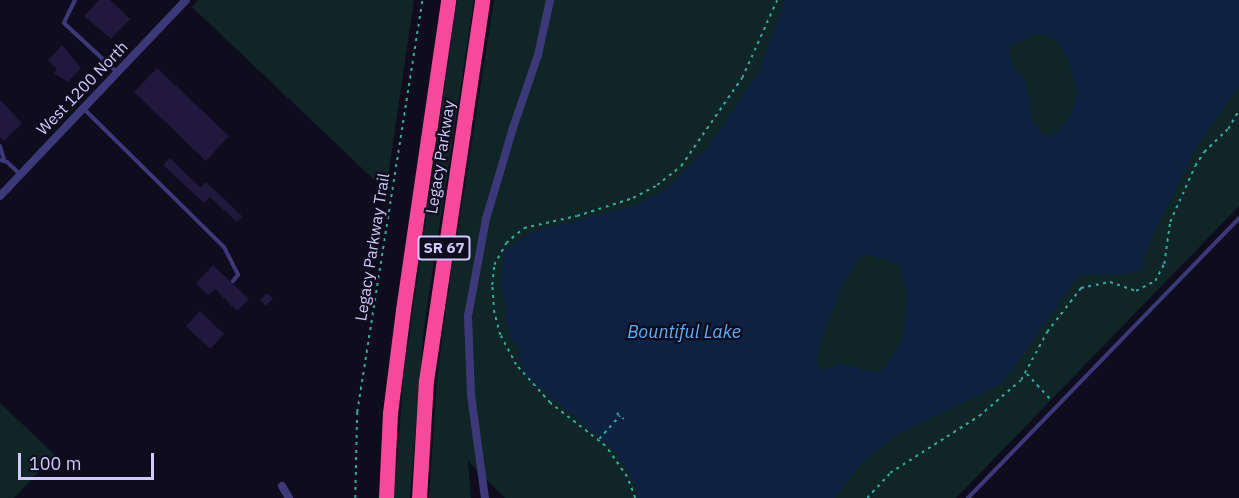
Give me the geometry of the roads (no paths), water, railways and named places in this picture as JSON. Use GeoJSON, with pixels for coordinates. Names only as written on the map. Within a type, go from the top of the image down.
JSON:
{"type":"FeatureCollection","features":[{"type":"Feature","properties":{"kind":"highway","name":"Legacy Parkway"},"geometry":{"type":"LineString","coordinates":[[386,498],[390,412],[448,0]]}},
{"type":"Feature","properties":{"kind":"highway","name":"Legacy Parkway"},"geometry":{"type":"LineString","coordinates":[[419,498],[426,381],[482,0]]}},
{"type":"Feature","properties":{"kind":"street","name":"West 1200 North"},"geometry":{"type":"LineString","coordinates":[[0,196],[186,0]]}},
{"type":"Feature","properties":{"kind":"street"},"geometry":{"type":"LineString","coordinates":[[485,498],[471,395],[468,316],[486,219],[538,55],[550,0]]}},
{"type":"Feature","properties":{"kind":"street"},"geometry":{"type":"LineString","coordinates":[[282,486],[289,498]]}},
{"type":"Feature","properties":{"kind":"lane"},"geometry":{"type":"LineString","coordinates":[[75,0],[64,23],[117,73]]}},
{"type":"Feature","properties":{"kind":"lane"},"geometry":{"type":"LineString","coordinates":[[83,109],[224,247],[238,275],[233,281]]}},
{"type":"Feature","properties":{"kind":"lane"},"geometry":{"type":"LineString","coordinates":[[0,146],[2,160],[21,174]]}},
{"type":"Feature","properties":{"kind":"lane"},"geometry":{"type":"LineString","coordinates":[[968,498],[1239,218]]}},
{"type":"Feature","properties":{"kind":"water","name":"Bountiful Lake"},"geometry":{"type":"Polygon","coordinates":[[[785,0],[1239,0],[1239,86],[1196,148],[1145,252],[1142,270],[1122,275],[1080,274],[1002,384],[898,434],[861,464],[835,498],[637,498],[635,485],[616,452],[526,376],[518,355],[520,349],[509,336],[510,330],[505,322],[507,306],[500,285],[504,250],[532,232],[630,207],[662,192],[710,144],[759,71],[785,0]],[[1045,34],[1034,35],[1010,46],[1009,56],[1015,70],[1025,80],[1033,121],[1044,136],[1057,133],[1064,124],[1072,113],[1077,92],[1068,61],[1057,41],[1045,34]],[[864,254],[853,267],[840,291],[818,350],[817,365],[824,371],[840,363],[872,372],[882,370],[900,345],[905,328],[907,294],[898,264],[864,254]]]}}]}
